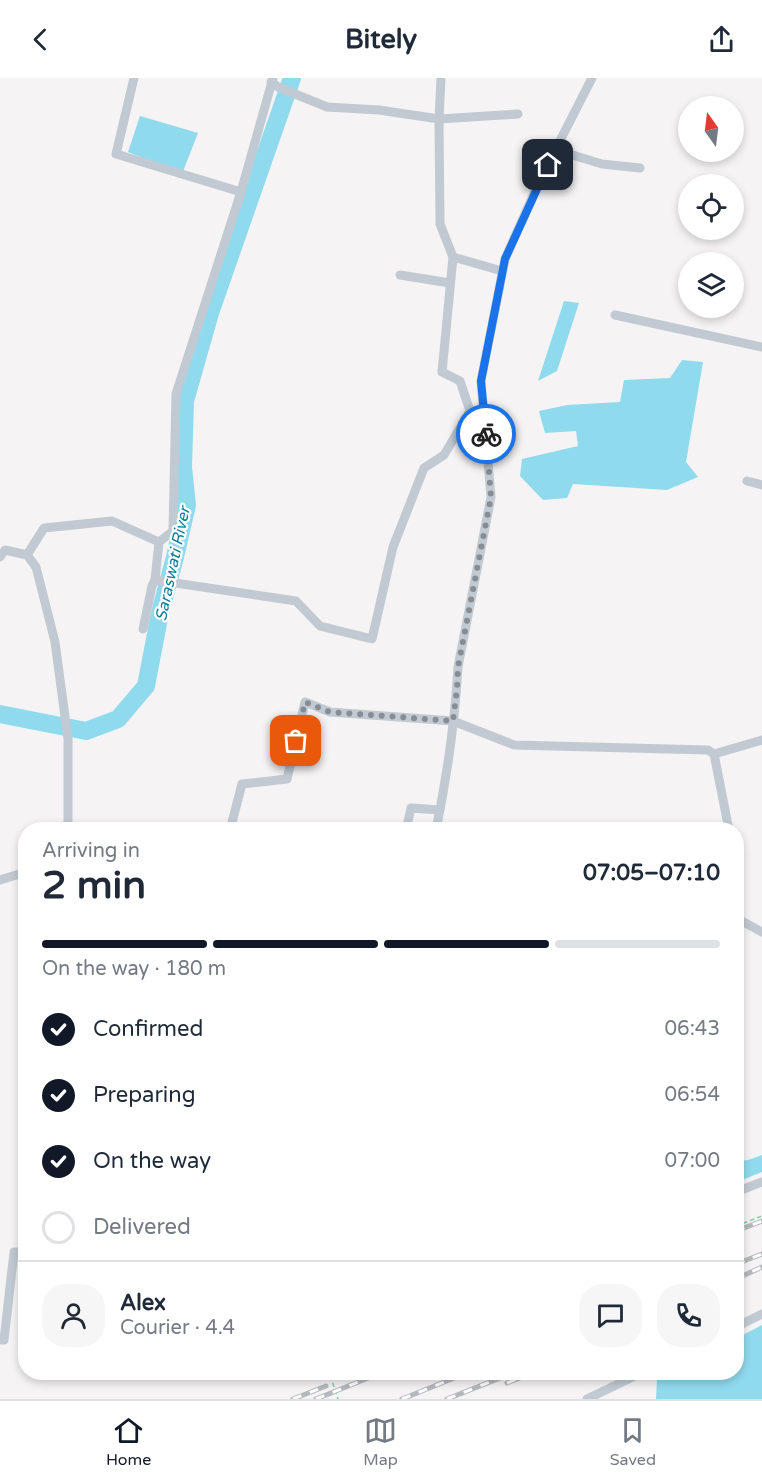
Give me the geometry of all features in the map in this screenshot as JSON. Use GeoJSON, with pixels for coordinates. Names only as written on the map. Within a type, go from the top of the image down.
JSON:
{"type":"FeatureCollection","features":[{"type":"Feature","properties":{"kind":"street"},"geometry":{"type":"LineString","coordinates":[[134,78],[116,154],[241,192]]}},
{"type":"Feature","properties":{"kind":"street"},"geometry":{"type":"LineString","coordinates":[[155,580],[296,602],[320,627],[372,639],[393,546],[424,468],[444,455],[470,411],[460,381],[442,372],[453,257],[440,224],[441,78]]}},
{"type":"Feature","properties":{"kind":"street"},"geometry":{"type":"LineString","coordinates":[[438,822],[453,721],[458,667],[492,492],[481,381],[502,271],[505,259],[592,78]]}},
{"type":"Feature","properties":{"kind":"street"},"geometry":{"type":"LineString","coordinates":[[143,628],[155,580],[159,542],[173,531],[176,394],[274,82],[327,108],[379,110],[439,119],[518,114]]}},
{"type":"Feature","properties":{"kind":"street"},"geometry":{"type":"LineString","coordinates":[[556,150],[602,164],[640,168]]}},
{"type":"Feature","properties":{"kind":"street"},"geometry":{"type":"LineString","coordinates":[[453,257],[502,271]]}},
{"type":"Feature","properties":{"kind":"street"},"geometry":{"type":"LineString","coordinates":[[400,275],[450,283]]}},
{"type":"Feature","properties":{"kind":"street"},"geometry":{"type":"LineString","coordinates":[[615,315],[762,347]]}},
{"type":"Feature","properties":{"kind":"street"},"geometry":{"type":"LineString","coordinates":[[747,481],[762,485]]}},
{"type":"Feature","properties":{"kind":"street"},"geometry":{"type":"LineString","coordinates":[[27,555],[44,528],[112,521],[159,542]]}},
{"type":"Feature","properties":{"kind":"street"},"geometry":{"type":"LineString","coordinates":[[0,557],[5,550],[27,555],[36,567],[50,620],[69,738],[68,822]]}},
{"type":"Feature","properties":{"kind":"street"},"geometry":{"type":"LineString","coordinates":[[232,822],[242,784],[287,779],[305,702],[330,712],[453,721],[514,746],[708,750],[714,754],[727,822]]}},
{"type":"Feature","properties":{"kind":"street"},"geometry":{"type":"LineString","coordinates":[[714,754],[762,740]]}},
{"type":"Feature","properties":{"kind":"street"},"geometry":{"type":"LineString","coordinates":[[408,822],[411,808],[440,810]]}},
{"type":"Feature","properties":{"kind":"street"},"geometry":{"type":"LineString","coordinates":[[0,880],[18,874]]}},
{"type":"Feature","properties":{"kind":"street"},"geometry":{"type":"LineString","coordinates":[[744,922],[762,932]]}},
{"type":"Feature","properties":{"kind":"street"},"geometry":{"type":"LineString","coordinates":[[744,1189],[762,1182]]}},
{"type":"Feature","properties":{"kind":"street"},"geometry":{"type":"LineString","coordinates":[[0,1340],[4,1340],[14,1252],[18,1252]]}},
{"type":"Feature","properties":{"kind":"street"},"geometry":{"type":"LineString","coordinates":[[744,1323],[762,1314]]}},
{"type":"Feature","properties":{"kind":"street"},"geometry":{"type":"LineString","coordinates":[[587,1399],[627,1380]]}},
{"type":"Feature","properties":{"kind":"path"},"geometry":{"type":"LineString","coordinates":[[744,1223],[762,1216]]}},
{"type":"Feature","properties":{"kind":"path"},"geometry":{"type":"LineString","coordinates":[[332,1380],[338,1399]]}},
{"type":"Feature","properties":{"kind":"water"},"geometry":{"type":"Polygon","coordinates":[[[140,116],[198,133],[182,174],[128,152],[140,116]]]}},
{"type":"Feature","properties":{"kind":"water"},"geometry":{"type":"Polygon","coordinates":[[[564,301],[579,303],[557,371],[538,381],[564,301]]]}},
{"type":"Feature","properties":{"kind":"water"},"geometry":{"type":"Polygon","coordinates":[[[682,360],[703,362],[686,462],[698,477],[667,490],[573,484],[567,498],[543,500],[520,476],[522,459],[578,446],[576,431],[545,433],[539,411],[567,405],[620,402],[624,380],[670,378],[682,360]]]}},
{"type":"Feature","properties":{"kind":"water"},"geometry":{"type":"Polygon","coordinates":[[[762,1155],[762,1172],[744,1179],[744,1160],[762,1155]]]}},
{"type":"Feature","properties":{"kind":"water"},"geometry":{"type":"Polygon","coordinates":[[[762,1325],[762,1399],[656,1399],[657,1380],[744,1380],[744,1334],[762,1325]]]}},
{"type":"Feature","properties":{"kind":"waterway","name":"Saraswati River"},"geometry":{"type":"LineString","coordinates":[[0,714],[86,731],[118,719],[146,686],[160,613],[187,505],[183,467],[185,401],[210,313],[292,78]]}},
{"type":"Feature","properties":{"kind":"railway"},"geometry":{"type":"LineString","coordinates":[[744,1228],[762,1221]]}},
{"type":"Feature","properties":{"kind":"railway"},"geometry":{"type":"LineString","coordinates":[[744,1261],[762,1254]]}},
{"type":"Feature","properties":{"kind":"railway"},"geometry":{"type":"LineString","coordinates":[[744,1275],[762,1267]]}},
{"type":"Feature","properties":{"kind":"railway"},"geometry":{"type":"LineString","coordinates":[[316,1399],[363,1380]]}},
{"type":"Feature","properties":{"kind":"railway"},"geometry":{"type":"LineString","coordinates":[[402,1399],[449,1380]]}},
{"type":"Feature","properties":{"kind":"railway"},"geometry":{"type":"LineString","coordinates":[[447,1399],[495,1380]]}},
{"type":"Feature","properties":{"kind":"railway"},"geometry":{"type":"LineString","coordinates":[[507,1383],[515,1380]]}},
{"type":"Feature","properties":{"kind":"railway"},"geometry":{"type":"LineString","coordinates":[[293,1399],[326,1386]]}},
{"type":"Feature","properties":{"kind":"way so far"},"geometry":{"type":"LineString","coordinates":[[296,741],[305,702],[330,712],[453,721],[458,667],[492,492],[486,434]]}},
{"type":"Feature","properties":{"kind":"route"},"geometry":{"type":"LineString","coordinates":[[486,434],[481,381],[505,259],[548,165]]}}]}
